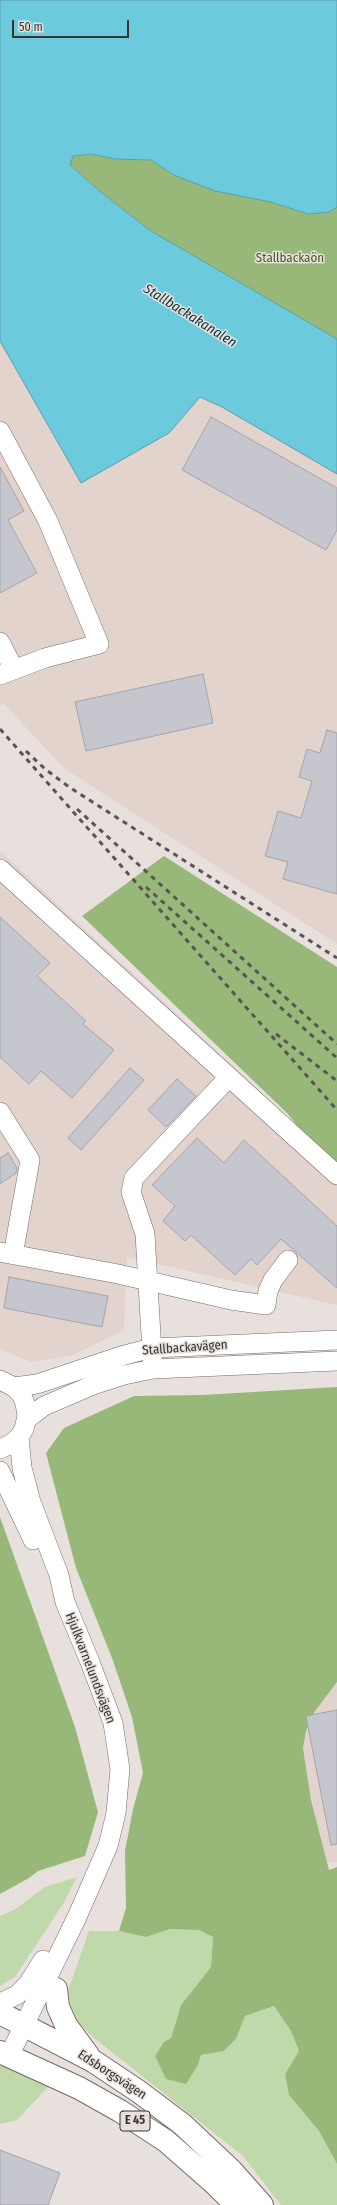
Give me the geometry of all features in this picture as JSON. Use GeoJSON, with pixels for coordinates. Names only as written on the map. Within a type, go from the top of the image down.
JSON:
{"type":"FeatureCollection","features":[{"type":"Feature","properties":{"kind":"highway","name":"E 45"},"geometry":{"type":"LineString","coordinates":[[56,1989],[58,2007],[66,2025],[93,2060]]}},
{"type":"Feature","properties":{"kind":"highway","name":"Edsborgsvägen"},"geometry":{"type":"LineString","coordinates":[[0,2013],[93,2060],[138,2091],[182,2124],[231,2170],[262,2205]]}},
{"type":"Feature","properties":{"kind":"highway","name":"Edsborgsvägen"},"geometry":{"type":"LineString","coordinates":[[9,2056],[79,2088],[166,2141],[216,2184],[236,2205]]}},
{"type":"Feature","properties":{"kind":"street"},"geometry":{"type":"LineString","coordinates":[[0,431],[48,521],[99,644],[45,658],[7,672],[0,642]]}},
{"type":"Feature","properties":{"kind":"street"},"geometry":{"type":"LineString","coordinates":[[0,869],[337,1175]]}},
{"type":"Feature","properties":{"kind":"street"},"geometry":{"type":"LineString","coordinates":[[153,1369],[145,1234],[131,1192],[134,1178],[229,1077]]}},
{"type":"Feature","properties":{"kind":"street"},"geometry":{"type":"LineString","coordinates":[[0,1112],[30,1160],[6,1254],[148,1280],[231,1300],[266,1305],[268,1291],[273,1280],[288,1260]]}},
{"type":"Feature","properties":{"kind":"street","name":"Stallbackavägen"},"geometry":{"type":"LineString","coordinates":[[7,1383],[37,1384],[120,1356],[152,1348],[337,1340]]}},
{"type":"Feature","properties":{"kind":"street","name":"Stallbackavägen"},"geometry":{"type":"LineString","coordinates":[[27,1419],[44,1406],[86,1388],[124,1375],[153,1369],[337,1361]]}},
{"type":"Feature","properties":{"kind":"street"},"geometry":{"type":"LineString","coordinates":[[0,1449],[19,1438],[27,1419],[25,1403],[7,1383]]}},
{"type":"Feature","properties":{"kind":"street","name":"Hjulkvarnelundsvägen"},"geometry":{"type":"LineString","coordinates":[[19,1438],[22,1468],[32,1502],[59,1575],[65,1602],[113,1723],[120,1769],[116,1813],[108,1846],[30,2027]]}},
{"type":"Feature","properties":{"kind":"street","name":"Hjulkvarnelundsvägen"},"geometry":{"type":"LineString","coordinates":[[0,1471],[22,1515],[49,1582],[65,1602]]}},
{"type":"Feature","properties":{"kind":"street"},"geometry":{"type":"LineString","coordinates":[[9,2056],[56,1989],[74,1947],[77,1917]]}},
{"type":"Feature","properties":{"kind":"street"},"geometry":{"type":"LineString","coordinates":[[0,2004],[17,1995],[28,1984],[57,1936],[77,1917]]}},
{"type":"Feature","properties":{"kind":"shaded area"},"geometry":{"type":"Polygon","coordinates":[[[0,341],[81,483],[169,433],[200,397],[222,407],[337,474],[337,944],[65,769],[4,704],[0,705],[0,341]]]}},
{"type":"Feature","properties":{"kind":"shaded area"},"geometry":{"type":"Polygon","coordinates":[[[0,851],[243,1075],[299,1130],[337,1176],[337,1305],[127,1257],[124,1330],[71,1356],[31,1362],[0,1349],[0,851]]]}},
{"type":"Feature","properties":{"kind":"shaded area"},"geometry":{"type":"Polygon","coordinates":[[[337,1682],[337,1862],[327,1863],[311,1800],[303,1748],[306,1732],[315,1711],[337,1682]]]}},
{"type":"Feature","properties":{"kind":"green space","name":"Stallbackaön"},"geometry":{"type":"Polygon","coordinates":[[[91,154],[116,159],[151,160],[174,175],[308,214],[329,212],[337,207],[337,339],[151,231],[102,193],[70,165],[73,156],[91,154]]]}},
{"type":"Feature","properties":{"kind":"green space"},"geometry":{"type":"Polygon","coordinates":[[[164,856],[337,967],[337,1175],[287,1113],[82,916],[164,856]]]}},
{"type":"Feature","properties":{"kind":"green space"},"geometry":{"type":"Polygon","coordinates":[[[337,1387],[337,1682],[315,1711],[306,1731],[303,1748],[311,1800],[329,1870],[337,1867],[337,2164],[319,2131],[289,2095],[285,2074],[299,2051],[291,2031],[274,2006],[245,2016],[236,2039],[224,2051],[201,2055],[198,2065],[186,2084],[166,2079],[155,2056],[164,2042],[171,2038],[181,2005],[211,1967],[213,1937],[199,1930],[170,1929],[146,1937],[119,1931],[126,1908],[125,1851],[133,1809],[143,1773],[132,1717],[112,1658],[76,1568],[46,1453],[64,1428],[134,1396],[203,1395],[337,1387]]]}},
{"type":"Feature","properties":{"kind":"green space"},"geometry":{"type":"Polygon","coordinates":[[[0,1517],[75,1727],[98,1812],[85,1856],[38,1871],[29,1878],[0,1894],[0,1517]]]}},
{"type":"Feature","properties":{"kind":"green space"},"geometry":{"type":"Polygon","coordinates":[[[77,1877],[63,1904],[15,1977],[0,1986],[0,1916],[14,1910],[45,1887],[77,1877]]]}},
{"type":"Feature","properties":{"kind":"green space"},"geometry":{"type":"Polygon","coordinates":[[[170,1929],[199,1930],[213,1937],[211,1967],[181,2005],[171,2038],[155,2055],[166,2079],[186,2083],[198,2065],[201,2055],[224,2051],[236,2039],[245,2016],[274,2006],[291,2031],[299,2051],[285,2074],[289,2094],[319,2131],[337,2164],[337,2205],[281,2205],[243,2156],[94,2038],[73,2018],[68,1991],[89,1931],[119,1931],[146,1937],[170,1929]]]}},
{"type":"Feature","properties":{"kind":"green space"},"geometry":{"type":"Polygon","coordinates":[[[0,2063],[49,2086],[17,2120],[0,2124],[0,2063]]]}},
{"type":"Feature","properties":{"kind":"water","name":"Stallbackakanalen"},"geometry":{"type":"Polygon","coordinates":[[[0,0],[337,0],[337,207],[329,212],[308,214],[271,202],[215,191],[174,175],[151,160],[116,159],[91,154],[73,156],[70,165],[102,193],[151,231],[337,339],[337,474],[222,407],[200,397],[169,433],[81,483],[0,341],[0,0]]]}},
{"type":"Feature","properties":{"kind":"building"},"geometry":{"type":"Polygon","coordinates":[[[211,417],[337,488],[337,530],[326,550],[182,470],[211,417]]]}},
{"type":"Feature","properties":{"kind":"building"},"geometry":{"type":"Polygon","coordinates":[[[0,467],[24,511],[8,520],[37,573],[0,593],[0,467]]]}},
{"type":"Feature","properties":{"kind":"building"},"geometry":{"type":"Polygon","coordinates":[[[203,674],[213,723],[86,751],[75,702],[203,674]]]}},
{"type":"Feature","properties":{"kind":"building"},"geometry":{"type":"Polygon","coordinates":[[[327,730],[337,733],[337,894],[283,879],[288,862],[265,856],[278,811],[301,818],[312,781],[299,777],[307,749],[320,753],[327,730]]]}},
{"type":"Feature","properties":{"kind":"building"},"geometry":{"type":"Polygon","coordinates":[[[0,917],[50,963],[37,976],[86,1021],[83,1024],[114,1050],[72,1098],[41,1071],[29,1084],[0,1057],[0,917]]]}},
{"type":"Feature","properties":{"kind":"building"},"geometry":{"type":"Polygon","coordinates":[[[130,1068],[144,1080],[81,1150],[68,1138],[130,1068]]]}},
{"type":"Feature","properties":{"kind":"building"},"geometry":{"type":"Polygon","coordinates":[[[177,1079],[196,1096],[166,1127],[148,1110],[177,1079]]]}},
{"type":"Feature","properties":{"kind":"building"},"geometry":{"type":"Polygon","coordinates":[[[197,1138],[224,1163],[244,1140],[337,1226],[337,1288],[281,1239],[257,1265],[251,1259],[235,1275],[191,1235],[185,1241],[163,1221],[175,1206],[152,1185],[197,1138]]]}},
{"type":"Feature","properties":{"kind":"building"},"geometry":{"type":"Polygon","coordinates":[[[8,1153],[17,1168],[16,1173],[0,1184],[0,1158],[8,1153]]]}},
{"type":"Feature","properties":{"kind":"building"},"geometry":{"type":"Polygon","coordinates":[[[9,1277],[108,1296],[102,1327],[4,1308],[9,1277]]]}},
{"type":"Feature","properties":{"kind":"building"},"geometry":{"type":"Polygon","coordinates":[[[337,1710],[337,1844],[331,1845],[306,1716],[337,1710]]]}},
{"type":"Feature","properties":{"kind":"building"},"geometry":{"type":"Polygon","coordinates":[[[0,2150],[60,2173],[48,2205],[0,2205],[0,2150]]]}},
{"type":"Feature","properties":{"kind":"railway"},"geometry":{"type":"LineString","coordinates":[[0,729],[337,1110]]}},
{"type":"Feature","properties":{"kind":"railway"},"geometry":{"type":"LineString","coordinates":[[26,751],[45,769],[69,787],[337,958]]}},
{"type":"Feature","properties":{"kind":"railway"},"geometry":{"type":"LineString","coordinates":[[77,809],[337,1044]]}},
{"type":"Feature","properties":{"kind":"railway"},"geometry":{"type":"LineString","coordinates":[[146,887],[337,1058]]}},
{"type":"Feature","properties":{"kind":"railway"},"geometry":{"type":"LineString","coordinates":[[276,1034],[337,1081]]}}]}
